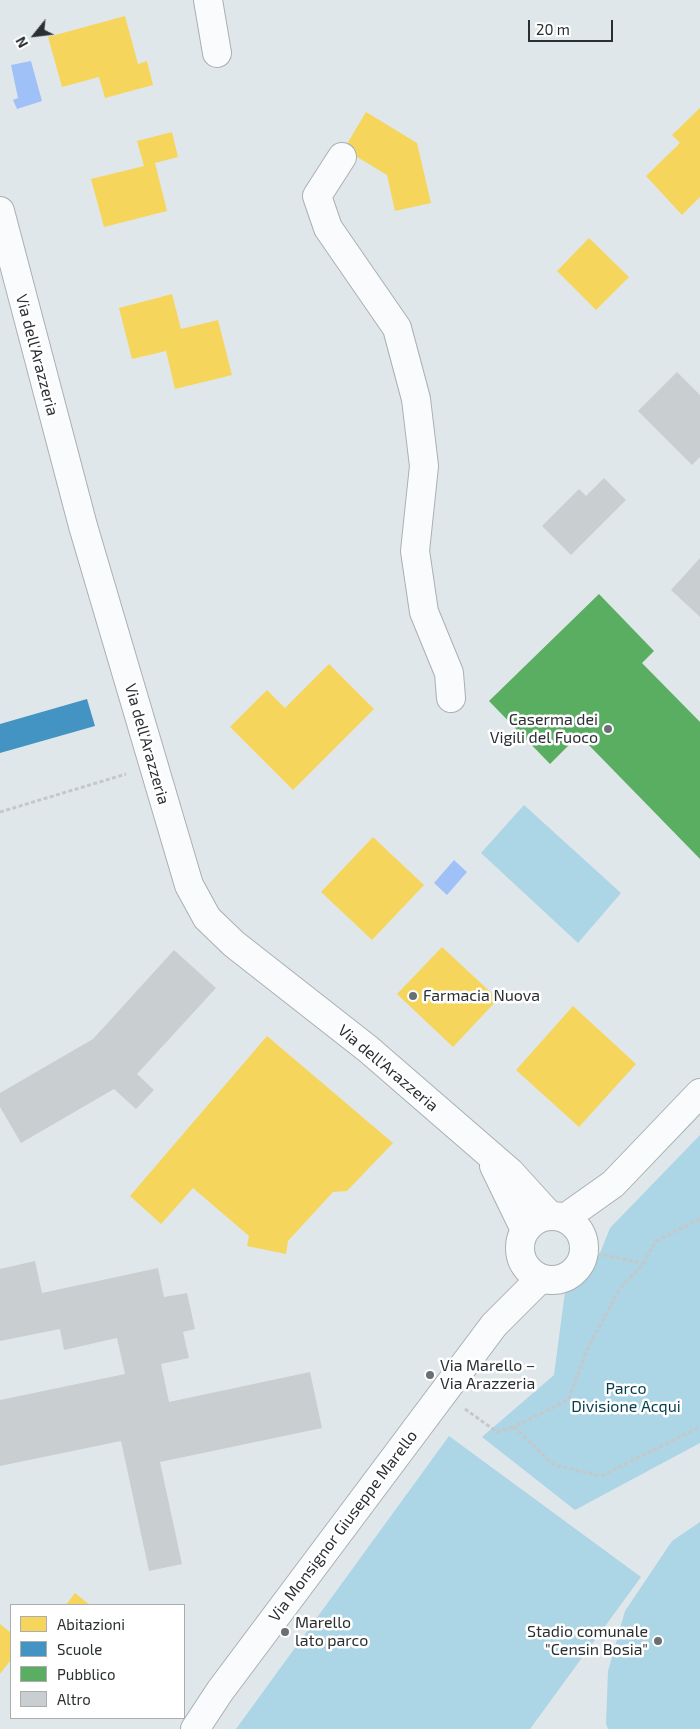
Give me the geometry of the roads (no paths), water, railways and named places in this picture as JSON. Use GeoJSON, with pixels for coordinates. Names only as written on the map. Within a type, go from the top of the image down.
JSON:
{"type":"FeatureCollection","features":[{"type":"Feature","properties":{"kind":"street"},"geometry":{"type":"LineString","coordinates":[[208,0],[218,53]]}},
{"type":"Feature","properties":{"kind":"street"},"geometry":{"type":"LineString","coordinates":[[342,156],[317,196],[328,228],[397,328],[416,399],[424,466],[414,551],[424,612],[449,673],[451,698]]}},
{"type":"Feature","properties":{"kind":"street","name":"Via dell'Arazzeria"},"geometry":{"type":"LineString","coordinates":[[0,211],[84,526],[154,766],[189,884],[207,918],[234,944],[368,1050],[510,1172],[571,1230]]}},
{"type":"Feature","properties":{"kind":"street"},"geometry":{"type":"LineString","coordinates":[[571,1230],[700,1093]]}},
{"type":"Feature","properties":{"kind":"street","name":"Via dell'Arazzeria"},"geometry":{"type":"LineString","coordinates":[[490,1155],[525,1230]]}},
{"type":"Feature","properties":{"kind":"street"},"geometry":{"type":"LineString","coordinates":[[525,1230],[531,1223],[540,1218],[571,1230],[583,1258],[577,1270],[566,1278],[554,1281],[532,1270]]}},
{"type":"Feature","properties":{"kind":"street","name":"Via Monsignor Giuseppe Marello"},"geometry":{"type":"LineString","coordinates":[[195,1729],[220,1691],[494,1325],[532,1270],[520,1252],[520,1240],[525,1230]]}},
{"type":"Feature","properties":{"kind":"water"},"geometry":{"type":"Polygon","coordinates":[[[31,61],[42,101],[17,109],[13,100],[18,98],[11,65],[31,61]]]}},
{"type":"Feature","properties":{"kind":"water"},"geometry":{"type":"Polygon","coordinates":[[[454,860],[467,872],[447,895],[434,883],[454,860]]]}},
{"type":"Feature","properties":{"kind":"place","name":"Caserma dei Vigili del Fuoco"},"geometry":{"type":"Point","coordinates":[608,729]}},
{"type":"Feature","properties":{"kind":"place","name":"Farmacia Nuova"},"geometry":{"type":"Point","coordinates":[413,996]}},
{"type":"Feature","properties":{"kind":"place","name":"Via Marello – Via Arazzeria"},"geometry":{"type":"Point","coordinates":[430,1375]}},
{"type":"Feature","properties":{"kind":"place","name":"Marello lato parco"},"geometry":{"type":"Point","coordinates":[285,1632]}},
{"type":"Feature","properties":{"kind":"place","name":"Stadio comunale \"Censin Bosia\""},"geometry":{"type":"Point","coordinates":[658,1641]}},
{"type":"Feature","properties":{"kind":"park label","name":"Parco Divisione Acqui"},"geometry":{"type":"Point","coordinates":[626,1398]}}]}
